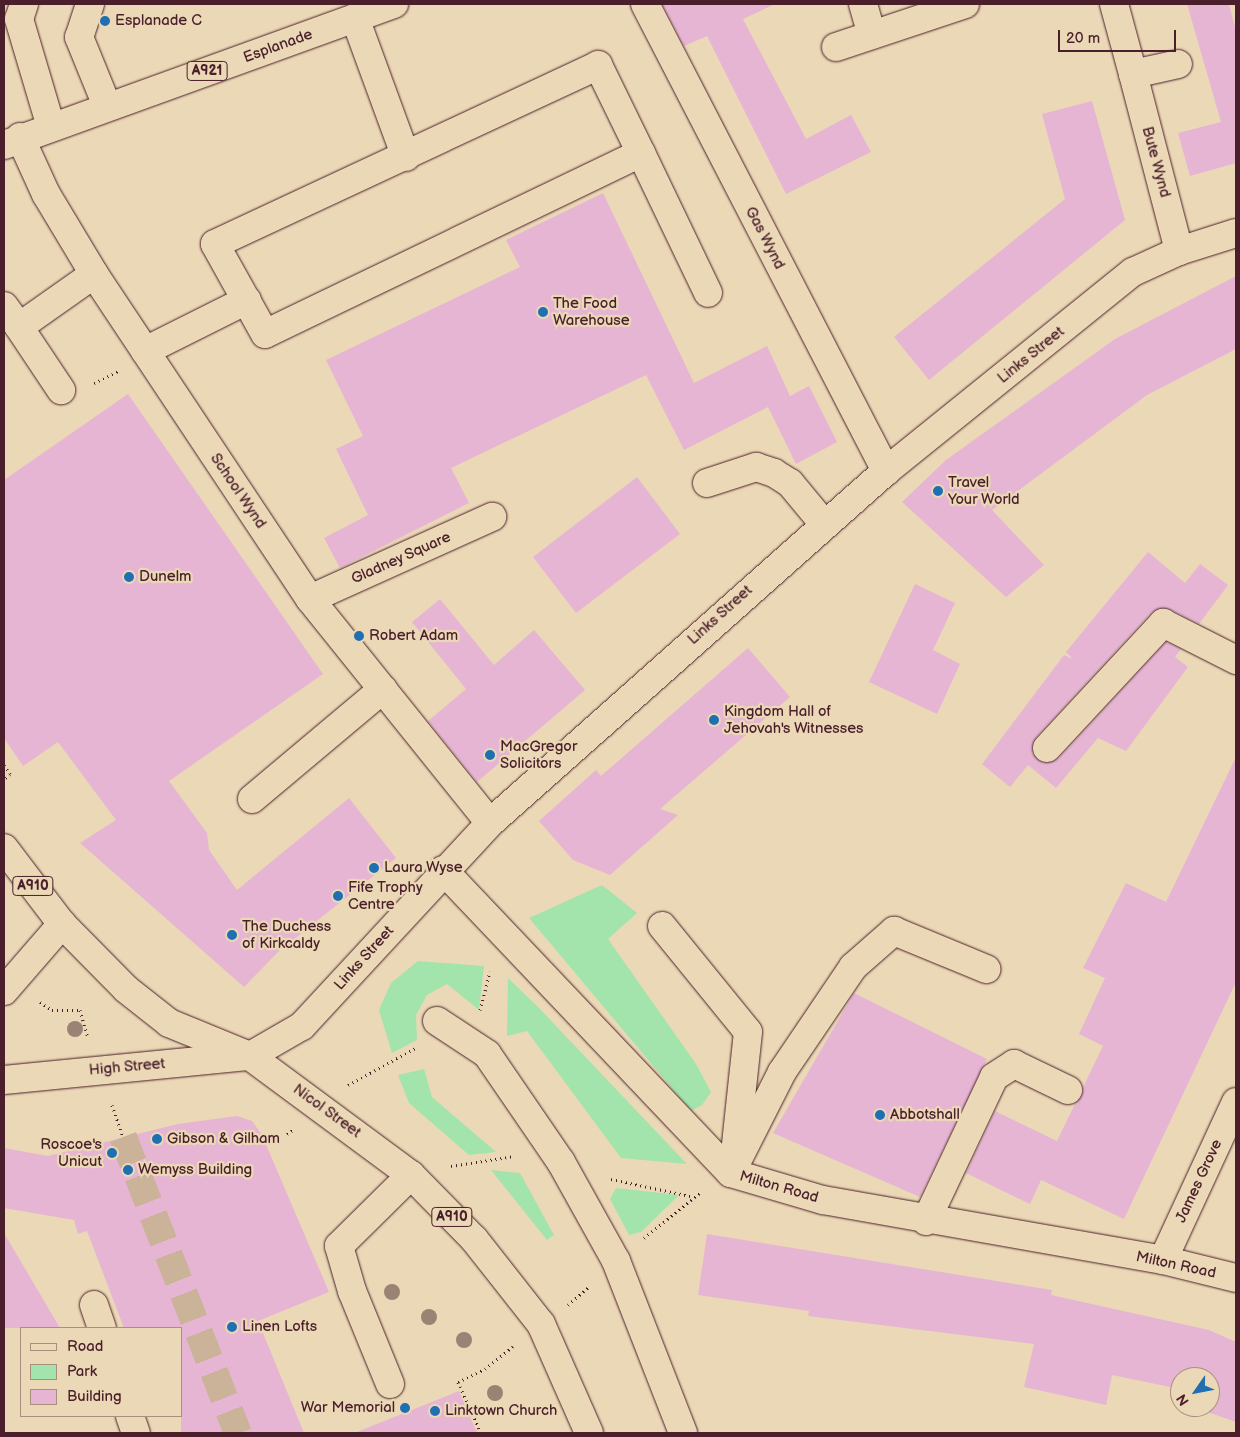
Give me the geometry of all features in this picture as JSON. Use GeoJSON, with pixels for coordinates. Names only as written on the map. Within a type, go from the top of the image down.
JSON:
{"type":"FeatureCollection","features":[{"type":"Feature","properties":{"kind":"street"},"geometry":{"type":"LineString","coordinates":[[24,4],[19,19],[51,126]]}},
{"type":"Feature","properties":{"kind":"street"},"geometry":{"type":"LineString","coordinates":[[90,4],[79,36],[107,106]]}},
{"type":"Feature","properties":{"kind":"street","name":"Esplanade"},"geometry":{"type":"LineString","coordinates":[[9,140],[394,4]]}},
{"type":"Feature","properties":{"kind":"street","name":"Gas Wynd"},"geometry":{"type":"LineString","coordinates":[[645,4],[886,471]]}},
{"type":"Feature","properties":{"kind":"street"},"geometry":{"type":"LineString","coordinates":[[863,4],[872,35]]}},
{"type":"Feature","properties":{"kind":"street"},"geometry":{"type":"LineString","coordinates":[[836,47],[965,4]]}},
{"type":"Feature","properties":{"kind":"street","name":"Bute Wynd"},"geometry":{"type":"LineString","coordinates":[[1114,4],[1179,250]]}},
{"type":"Feature","properties":{"kind":"street"},"geometry":{"type":"LineString","coordinates":[[355,18],[406,157]]}},
{"type":"Feature","properties":{"kind":"street"},"geometry":{"type":"LineString","coordinates":[[1133,74],[1178,64]]}},
{"type":"Feature","properties":{"kind":"street"},"geometry":{"type":"LineString","coordinates":[[642,153],[265,334],[215,244],[406,157],[598,65],[642,153],[708,293]]}},
{"type":"Feature","properties":{"kind":"street","name":"School Wynd"},"geometry":{"type":"LineString","coordinates":[[9,140],[46,194],[94,274],[310,599],[490,822]]}},
{"type":"Feature","properties":{"kind":"street","name":"Links Street"},"geometry":{"type":"LineString","coordinates":[[250,1056],[302,1026],[443,870],[490,822],[886,471],[1133,272],[1179,250],[1236,232]]}},
{"type":"Feature","properties":{"kind":"street"},"geometry":{"type":"LineString","coordinates":[[62,390],[11,316],[94,274]]}},
{"type":"Feature","properties":{"kind":"street"},"geometry":{"type":"LineString","coordinates":[[145,351],[247,300]]}},
{"type":"Feature","properties":{"kind":"street"},"geometry":{"type":"LineString","coordinates":[[707,484],[756,467],[774,473],[790,483],[824,524]]}},
{"type":"Feature","properties":{"kind":"street","name":"Gladney Square"},"geometry":{"type":"LineString","coordinates":[[310,599],[492,517]]}},
{"type":"Feature","properties":{"kind":"street"},"geometry":{"type":"LineString","coordinates":[[1047,748],[1163,623],[1236,660]]}},
{"type":"Feature","properties":{"kind":"street"},"geometry":{"type":"LineString","coordinates":[[252,799],[382,689]]}},
{"type":"Feature","properties":{"kind":"street","name":"Nicol Street"},"geometry":{"type":"LineString","coordinates":[[4,848],[62,924],[126,989],[169,1023],[250,1056],[320,1105],[411,1175],[474,1239],[541,1324],[589,1433]]}},
{"type":"Feature","properties":{"kind":"street","name":"Milton Road"},"geometry":{"type":"LineString","coordinates":[[443,870],[506,934],[731,1173],[823,1200],[926,1221],[1163,1260],[1236,1278]]}},
{"type":"Feature","properties":{"kind":"street"},"geometry":{"type":"LineString","coordinates":[[4,991],[62,924]]}},
{"type":"Feature","properties":{"kind":"street"},"geometry":{"type":"LineString","coordinates":[[662,926],[748,1032],[731,1173]]}},
{"type":"Feature","properties":{"kind":"street"},"geometry":{"type":"LineString","coordinates":[[731,1173],[782,1072],[853,967],[894,931],[986,969]]}},
{"type":"Feature","properties":{"kind":"street"},"geometry":{"type":"LineString","coordinates":[[443,1025],[487,1054],[561,1162],[616,1262],[683,1433]]}},
{"type":"Feature","properties":{"kind":"street","name":"High Street"},"geometry":{"type":"LineString","coordinates":[[4,1080],[250,1056]]}},
{"type":"Feature","properties":{"kind":"street"},"geometry":{"type":"LineString","coordinates":[[926,1221],[994,1077],[1014,1064],[1068,1090]]}},
{"type":"Feature","properties":{"kind":"street","name":"James Grove"},"geometry":{"type":"LineString","coordinates":[[1163,1260],[1236,1102]]}},
{"type":"Feature","properties":{"kind":"street"},"geometry":{"type":"LineString","coordinates":[[390,1384],[352,1291],[339,1246],[411,1175]]}},
{"type":"Feature","properties":{"kind":"street"},"geometry":{"type":"LineString","coordinates":[[130,1417],[136,1433]]}},
{"type":"Feature","properties":{"kind":"path"},"geometry":{"type":"LineString","coordinates":[[4,765],[10,774],[4,779]]}},
{"type":"Feature","properties":{"kind":"path"},"geometry":{"type":"LineString","coordinates":[[287,1134],[320,1105],[370,1070],[443,1025],[484,1007],[491,962],[506,934]]}},
{"type":"Feature","properties":{"kind":"path"},"geometry":{"type":"LineString","coordinates":[[411,1175],[517,1155]]}},
{"type":"Feature","properties":{"kind":"path"},"geometry":{"type":"LineString","coordinates":[[635,1245],[691,1196],[715,1187],[731,1173]]}},
{"type":"Feature","properties":{"kind":"path"},"geometry":{"type":"LineString","coordinates":[[606,1178],[691,1196]]}},
{"type":"Feature","properties":{"kind":"path"},"geometry":{"type":"LineString","coordinates":[[481,1433],[458,1382],[485,1368],[593,1283]]}},
{"type":"Feature","properties":{"kind":"green space"},"geometry":{"type":"Polygon","coordinates":[[[602,885],[637,913],[608,939],[696,1064],[711,1092],[702,1105],[691,1111],[529,918],[602,885]]]}},
{"type":"Feature","properties":{"kind":"green space"},"geometry":{"type":"Polygon","coordinates":[[[418,961],[484,966],[479,1010],[447,984],[427,995],[416,1015],[417,1040],[392,1053],[379,1010],[391,983],[418,961]]]}},
{"type":"Feature","properties":{"kind":"green space"},"geometry":{"type":"Polygon","coordinates":[[[508,978],[538,1007],[687,1164],[621,1158],[527,1031],[507,1036],[508,978]]]}},
{"type":"Feature","properties":{"kind":"green space"},"geometry":{"type":"Polygon","coordinates":[[[424,1069],[432,1097],[496,1152],[469,1155],[409,1103],[398,1075],[424,1069]]]}},
{"type":"Feature","properties":{"kind":"green space"},"geometry":{"type":"Polygon","coordinates":[[[491,1170],[520,1173],[554,1235],[547,1240],[491,1170]]]}},
{"type":"Feature","properties":{"kind":"green space"},"geometry":{"type":"Polygon","coordinates":[[[616,1188],[679,1195],[641,1232],[629,1235],[610,1199],[616,1188]]]}},
{"type":"Feature","properties":{"kind":"building"},"geometry":{"type":"Polygon","coordinates":[[[662,4],[775,4],[743,19],[806,139],[851,115],[871,152],[786,194],[707,36],[684,46],[662,4]]]}},
{"type":"Feature","properties":{"kind":"building"},"geometry":{"type":"Polygon","coordinates":[[[1187,4],[1229,4],[1236,31],[1236,163],[1190,176],[1178,133],[1221,122],[1187,4]]]}},
{"type":"Feature","properties":{"kind":"building"},"geometry":{"type":"Polygon","coordinates":[[[1092,101],[1125,220],[929,380],[894,337],[1065,199],[1042,114],[1092,101]]]}},
{"type":"Feature","properties":{"kind":"building","name":"The Food Warehouse"},"geometry":{"type":"Polygon","coordinates":[[[603,193],[694,383],[767,346],[790,396],[809,386],[837,442],[796,464],[768,407],[684,450],[646,375],[451,468],[469,503],[340,568],[324,538],[368,515],[336,449],[363,436],[326,360],[520,267],[506,240],[603,193]]]}},
{"type":"Feature","properties":{"kind":"building"},"geometry":{"type":"Polygon","coordinates":[[[1236,276],[1236,349],[1147,395],[992,510],[1044,565],[1006,597],[902,502],[946,460],[1115,339],[1236,276]]]}},
{"type":"Feature","properties":{"kind":"building","name":"Dunelm"},"geometry":{"type":"Polygon","coordinates":[[[128,394],[323,674],[169,781],[207,833],[209,850],[237,890],[349,798],[396,858],[279,951],[244,987],[80,843],[116,820],[58,742],[23,766],[4,738],[4,480],[128,394]]]}},
{"type":"Feature","properties":{"kind":"building"},"geometry":{"type":"Polygon","coordinates":[[[637,477],[680,534],[576,613],[533,557],[637,477]]]}},
{"type":"Feature","properties":{"kind":"building"},"geometry":{"type":"Polygon","coordinates":[[[1148,552],[1185,583],[1200,564],[1228,585],[1199,624],[1169,609],[1152,612],[1036,737],[1032,753],[1043,763],[1058,759],[1166,642],[1181,649],[1175,657],[1188,667],[1126,751],[1098,738],[1056,788],[1028,765],[1010,787],[982,764],[1064,655],[1073,659],[1066,652],[1148,552]]]}},
{"type":"Feature","properties":{"kind":"building"},"geometry":{"type":"Polygon","coordinates":[[[915,584],[955,603],[933,650],[960,664],[937,714],[869,682],[915,584]]]}},
{"type":"Feature","properties":{"kind":"building"},"geometry":{"type":"Polygon","coordinates":[[[440,599],[494,665],[534,630],[585,690],[477,782],[428,721],[466,689],[412,622],[440,599]]]}},
{"type":"Feature","properties":{"kind":"building"},"geometry":{"type":"Polygon","coordinates":[[[748,648],[790,697],[660,809],[678,815],[610,875],[573,860],[539,821],[596,770],[601,776],[748,648]]]}},
{"type":"Feature","properties":{"kind":"building"},"geometry":{"type":"Polygon","coordinates":[[[1236,757],[1236,982],[1124,1219],[1041,1180],[1030,1204],[966,1173],[995,1111],[1057,1141],[1103,1046],[1079,1034],[1105,978],[1083,968],[1126,883],[1166,902],[1236,757]]]}},
{"type":"Feature","properties":{"kind":"building"},"geometry":{"type":"Polygon","coordinates":[[[854,993],[987,1059],[920,1197],[773,1133],[854,993]]]}},
{"type":"Feature","properties":{"kind":"building"},"geometry":{"type":"Polygon","coordinates":[[[237,1116],[252,1121],[262,1135],[329,1292],[258,1321],[304,1433],[181,1433],[182,1327],[124,1327],[87,1231],[78,1234],[74,1220],[4,1208],[4,1148],[48,1156],[178,1124],[237,1116]]]}},
{"type":"Feature","properties":{"kind":"building"},"geometry":{"type":"Polygon","coordinates":[[[4,1233],[59,1327],[4,1328],[4,1233]]]}},
{"type":"Feature","properties":{"kind":"building"},"geometry":{"type":"Polygon","coordinates":[[[707,1234],[1052,1290],[1051,1295],[1209,1330],[1236,1342],[1236,1422],[1220,1416],[1220,1367],[1170,1367],[1170,1387],[1112,1375],[1106,1405],[1024,1387],[1034,1344],[808,1316],[809,1311],[698,1295],[707,1234]]]}},
{"type":"Feature","properties":{"kind":"building","name":"Linktown Church"},"geometry":{"type":"Polygon","coordinates":[[[459,1391],[477,1433],[357,1432],[459,1391]]]}},
{"type":"Feature","properties":{"kind":"tunnel"},"geometry":{"type":"LineString","coordinates":[[123,1137],[238,1433]]}},
{"type":"Feature","properties":{"kind":"place","name":"Esplanade C"},"geometry":{"type":"Point","coordinates":[105,21]}},
{"type":"Feature","properties":{"kind":"place","name":"The Food Warehouse"},"geometry":{"type":"Point","coordinates":[543,312]}},
{"type":"Feature","properties":{"kind":"place","name":"Travel Your World"},"geometry":{"type":"Point","coordinates":[938,491]}},
{"type":"Feature","properties":{"kind":"place","name":"Dunelm"},"geometry":{"type":"Point","coordinates":[129,577]}},
{"type":"Feature","properties":{"kind":"place","name":"Robert Adam"},"geometry":{"type":"Point","coordinates":[359,636]}},
{"type":"Feature","properties":{"kind":"place","name":"Kingdom Hall of Jehovah's Witnesses"},"geometry":{"type":"Point","coordinates":[714,720]}},
{"type":"Feature","properties":{"kind":"place","name":"MacGregor Solicitors"},"geometry":{"type":"Point","coordinates":[490,755]}},
{"type":"Feature","properties":{"kind":"place","name":"Laura Wyse"},"geometry":{"type":"Point","coordinates":[374,868]}},
{"type":"Feature","properties":{"kind":"place","name":"Fife Trophy Centre"},"geometry":{"type":"Point","coordinates":[338,896]}},
{"type":"Feature","properties":{"kind":"place","name":"The Duchess of Kirkcaldy"},"geometry":{"type":"Point","coordinates":[232,935]}},
{"type":"Feature","properties":{"kind":"place","name":"Abbotshall"},"geometry":{"type":"Point","coordinates":[880,1115]}},
{"type":"Feature","properties":{"kind":"place","name":"Gibson & Gilham"},"geometry":{"type":"Point","coordinates":[157,1139]}},
{"type":"Feature","properties":{"kind":"place","name":"Roscoe's Unicut"},"geometry":{"type":"Point","coordinates":[112,1153]}},
{"type":"Feature","properties":{"kind":"place","name":"Wemyss Building"},"geometry":{"type":"Point","coordinates":[128,1170]}},
{"type":"Feature","properties":{"kind":"place","name":"Linen Lofts"},"geometry":{"type":"Point","coordinates":[232,1327]}},
{"type":"Feature","properties":{"kind":"place","name":"War Memorial"},"geometry":{"type":"Point","coordinates":[405,1408]}},
{"type":"Feature","properties":{"kind":"place","name":"Linktown Church"},"geometry":{"type":"Point","coordinates":[435,1411]}}]}
